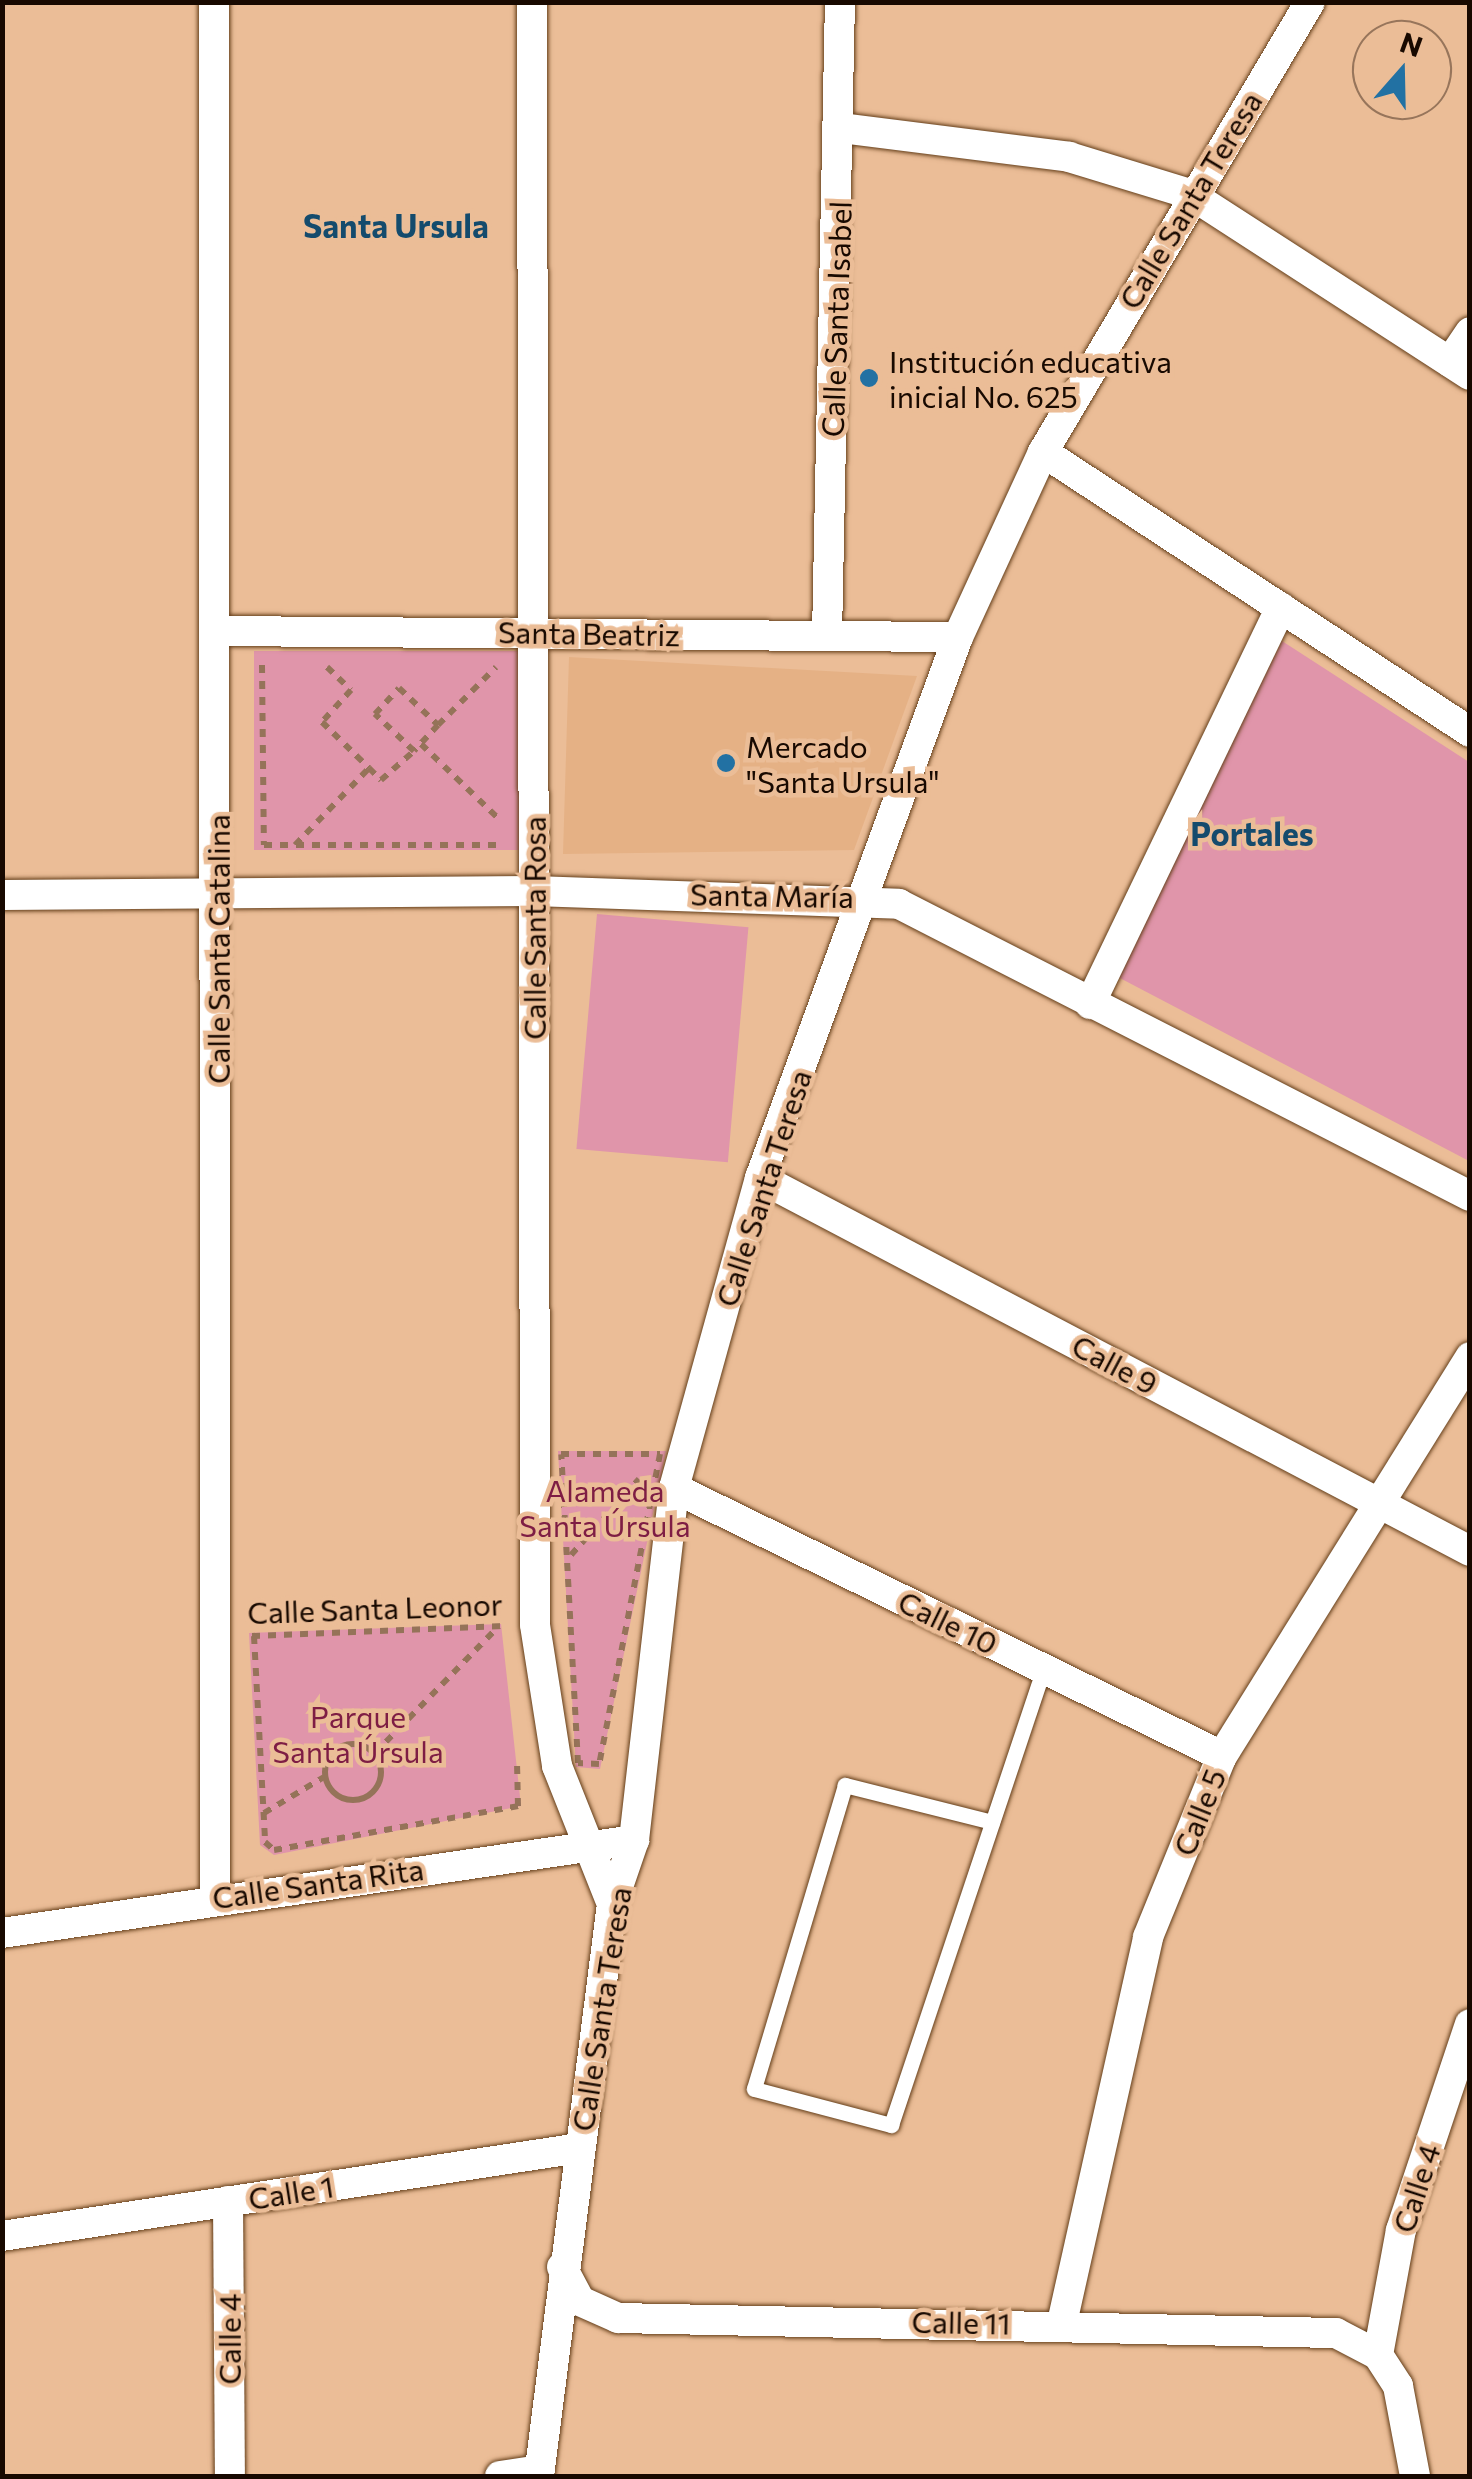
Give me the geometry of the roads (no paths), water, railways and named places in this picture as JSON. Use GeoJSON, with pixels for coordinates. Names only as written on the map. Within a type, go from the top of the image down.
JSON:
{"type":"FeatureCollection","features":[{"type":"Feature","properties":{"kind":"street","name":"Calle Santa Catalina"},"geometry":{"type":"LineString","coordinates":[[214,2],[220,631],[215,1896]]}},
{"type":"Feature","properties":{"kind":"street","name":"Calle Santa Rosa"},"geometry":{"type":"LineString","coordinates":[[532,2],[535,1625],[557,1766],[612,1904]]}},
{"type":"Feature","properties":{"kind":"street","name":"Calle Santa Isabel"},"geometry":{"type":"LineString","coordinates":[[827,636],[841,128],[840,2]]}},
{"type":"Feature","properties":{"kind":"street","name":"Calle Santa Teresa"},"geometry":{"type":"LineString","coordinates":[[540,2473],[562,2267],[612,1904],[634,1840],[674,1488],[672,1454],[760,1178],[958,637],[1043,452],[1190,194],[1310,2]]}},
{"type":"Feature","properties":{"kind":"street"},"geometry":{"type":"LineString","coordinates":[[841,128],[1069,156],[1190,194],[1460,368],[1470,332]]}},
{"type":"Feature","properties":{"kind":"street"},"geometry":{"type":"LineString","coordinates":[[1043,452],[1470,732]]}},
{"type":"Feature","properties":{"kind":"street"},"geometry":{"type":"LineString","coordinates":[[1090,1004],[1281,608]]}},
{"type":"Feature","properties":{"kind":"street","name":"Santa Beatriz"},"geometry":{"type":"LineString","coordinates":[[220,631],[958,637]]}},
{"type":"Feature","properties":{"kind":"street","name":"Santa María"},"geometry":{"type":"LineString","coordinates":[[2,895],[534,891],[864,896],[899,904],[1470,1196]]}},
{"type":"Feature","properties":{"kind":"street","name":"Calle 9"},"geometry":{"type":"LineString","coordinates":[[760,1178],[1470,1550]]}},
{"type":"Feature","properties":{"kind":"street","name":"Calle 5"},"geometry":{"type":"LineString","coordinates":[[1062,2323],[1148,1937],[1222,1756],[1470,1357]]}},
{"type":"Feature","properties":{"kind":"street","name":"Calle 10"},"geometry":{"type":"LineString","coordinates":[[674,1488],[1222,1756]]}},
{"type":"Feature","properties":{"kind":"street","name":"Calle Santa Rita"},"geometry":{"type":"LineString","coordinates":[[2,1934],[215,1896],[634,1840]]}},
{"type":"Feature","properties":{"kind":"street","name":"Calle 4"},"geometry":{"type":"LineString","coordinates":[[1378,2355],[1400,2230],[1470,2024]]}},
{"type":"Feature","properties":{"kind":"street","name":"Calle 1"},"geometry":{"type":"LineString","coordinates":[[2,2236],[580,2148]]}},
{"type":"Feature","properties":{"kind":"street","name":"Calle 4"},"geometry":{"type":"LineString","coordinates":[[228,2202],[230,2476]]}},
{"type":"Feature","properties":{"kind":"street","name":"Calle 11"},"geometry":{"type":"LineString","coordinates":[[562,2267],[580,2300],[618,2318],[1287,2326],[1336,2333],[1378,2355]]}},
{"type":"Feature","properties":{"kind":"street"},"geometry":{"type":"LineString","coordinates":[[1378,2355],[1398,2386],[1415,2476]]}},
{"type":"Feature","properties":{"kind":"street"},"geometry":{"type":"LineString","coordinates":[[500,2476],[540,2473]]}},
{"type":"Feature","properties":{"kind":"lane"},"geometry":{"type":"LineString","coordinates":[[992,1822],[845,1785],[754,2089],[891,2125],[1044,1669]]}},
{"type":"Feature","properties":{"kind":"place","name":"Institución educativa inicial No. 625"},"geometry":{"type":"Point","coordinates":[869,378]}},
{"type":"Feature","properties":{"kind":"place","name":"Mercado \"Santa Ursula\""},"geometry":{"type":"Point","coordinates":[726,763]}},
{"type":"Feature","properties":{"kind":"district","name":"Santa Ursula"},"geometry":{"type":"Point","coordinates":[396,225]}},
{"type":"Feature","properties":{"kind":"district","name":"Portales"},"geometry":{"type":"Point","coordinates":[1252,833]}},
{"type":"Feature","properties":{"kind":"park label","name":"Alameda Santa Úrsula"},"geometry":{"type":"Point","coordinates":[605,1507]}},
{"type":"Feature","properties":{"kind":"park label","name":"Parque Santa Úrsula"},"geometry":{"type":"Point","coordinates":[358,1733]}}]}
